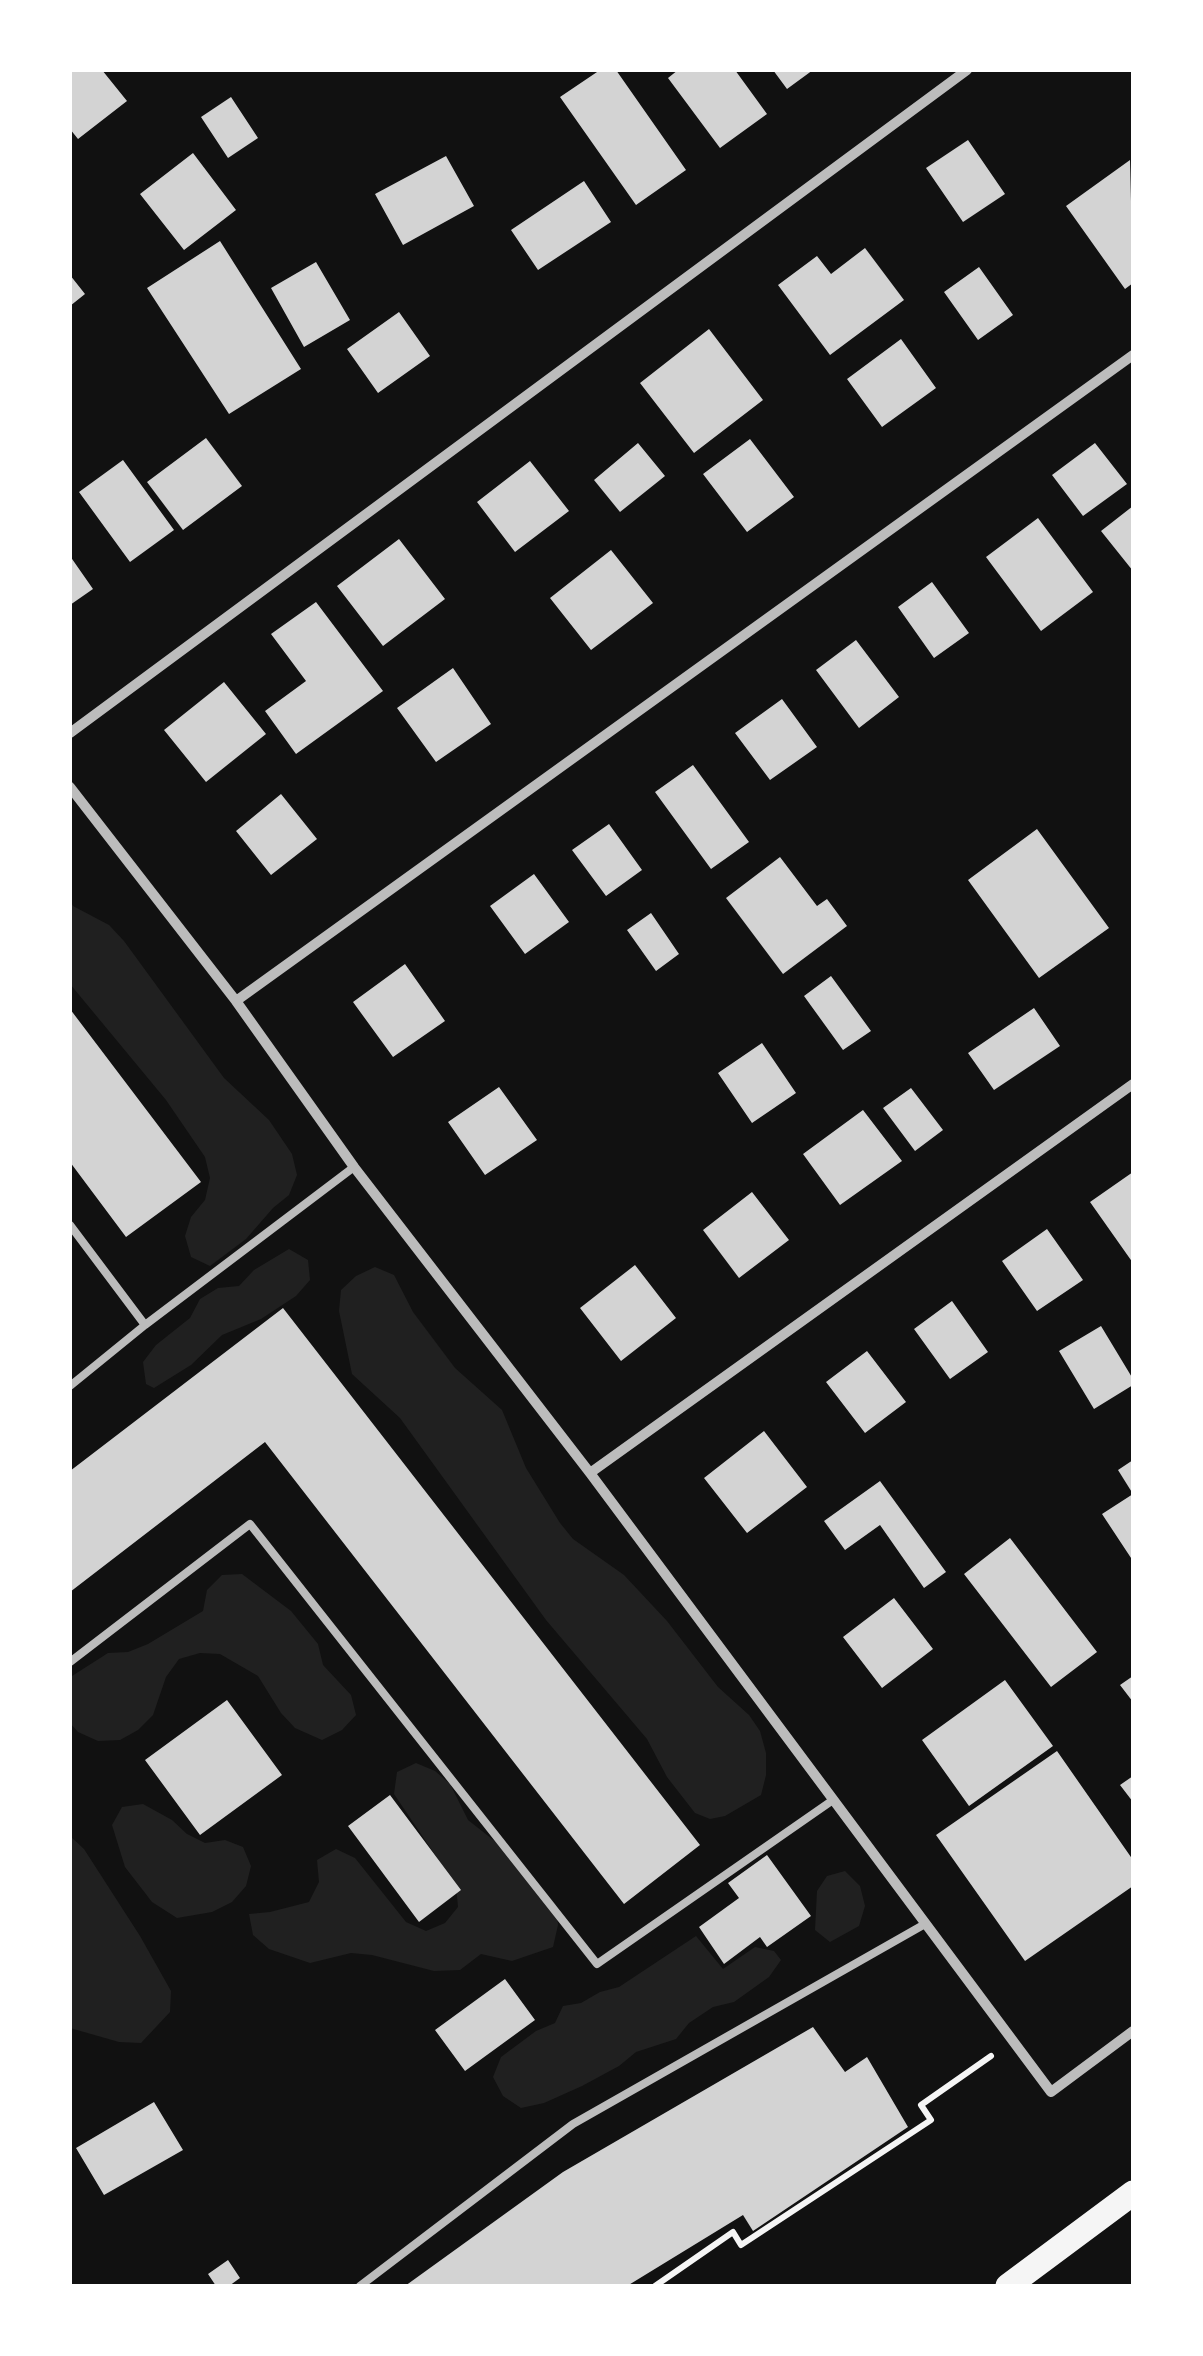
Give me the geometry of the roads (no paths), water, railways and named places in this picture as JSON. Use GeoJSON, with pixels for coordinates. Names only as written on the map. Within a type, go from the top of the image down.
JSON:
{"type":"FeatureCollection","features":[{"type":"Feature","properties":{"kind":"main road"},"geometry":{"type":"LineString","coordinates":[[1008,2286],[1133,2193]]}},
{"type":"Feature","properties":{"kind":"street"},"geometry":{"type":"LineString","coordinates":[[70,734],[966,70]]}},
{"type":"Feature","properties":{"kind":"street"},"geometry":{"type":"LineString","coordinates":[[236,1001],[1133,355]]}},
{"type":"Feature","properties":{"kind":"street"},"geometry":{"type":"LineString","coordinates":[[70,787],[236,1001],[354,1167],[590,1474],[1051,2092],[1133,2030]]}},
{"type":"Feature","properties":{"kind":"street"},"geometry":{"type":"LineString","coordinates":[[590,1474],[1133,1084]]}},
{"type":"Feature","properties":{"kind":"lane"},"geometry":{"type":"LineString","coordinates":[[70,1386],[145,1324],[354,1167]]}},
{"type":"Feature","properties":{"kind":"lane"},"geometry":{"type":"LineString","coordinates":[[70,1224],[145,1324]]}},
{"type":"Feature","properties":{"kind":"lane"},"geometry":{"type":"LineString","coordinates":[[70,1662],[250,1524],[597,1964],[833,1800]]}},
{"type":"Feature","properties":{"kind":"lane"},"geometry":{"type":"LineString","coordinates":[[360,2286],[573,2124],[926,1924]]}}]}
